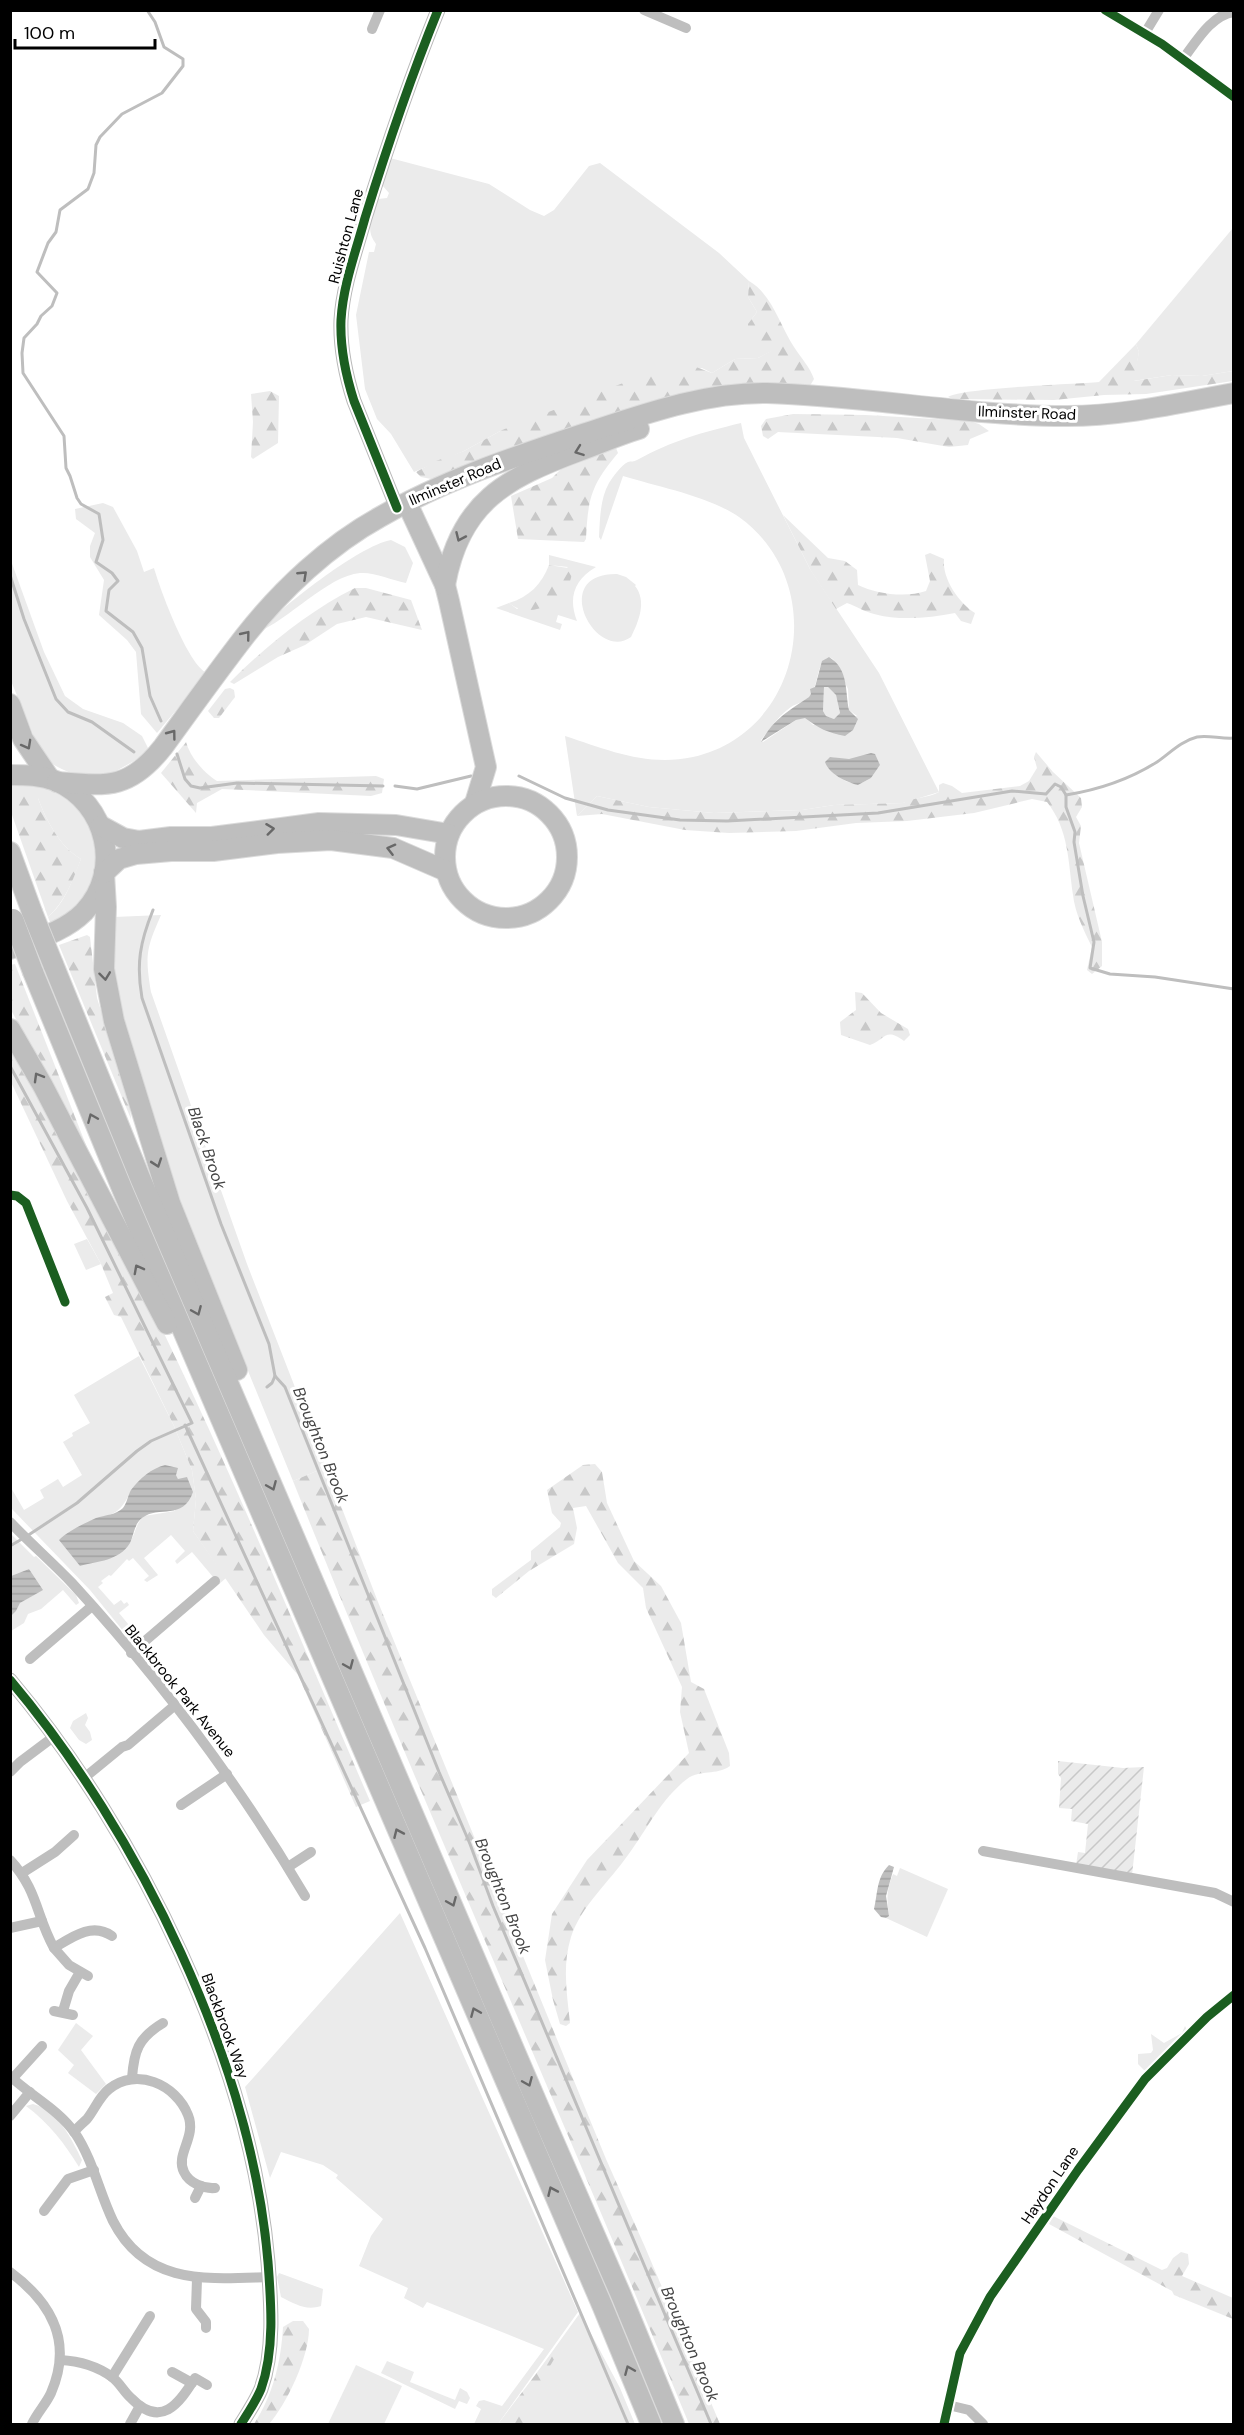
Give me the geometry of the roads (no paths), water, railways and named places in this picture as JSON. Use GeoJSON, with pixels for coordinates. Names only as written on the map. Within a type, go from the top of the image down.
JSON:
{"type":"FeatureCollection","features":[{"type":"Feature","properties":{"kind":"highway","name":"Ilminster Road"},"geometry":{"type":"LineString","coordinates":[[10,775],[113,784],[137,773],[151,761],[245,636],[288,589],[334,549],[377,518],[402,505],[470,474],[545,446],[685,403],[750,394],[819,397],[1008,414],[1070,416],[1111,414],[1233,393]]}},
{"type":"Feature","properties":{"kind":"highway","name":"Ilminster Road"},"geometry":{"type":"LineString","coordinates":[[446,585],[449,566],[468,521],[489,497],[518,476],[636,430],[686,416],[819,397]]}},
{"type":"Feature","properties":{"kind":"highway"},"geometry":{"type":"LineString","coordinates":[[402,505],[446,585],[486,767],[475,804]]}},
{"type":"Feature","properties":{"kind":"highway"},"geometry":{"type":"LineString","coordinates":[[402,505],[462,663]]}},
{"type":"Feature","properties":{"kind":"highway"},"geometry":{"type":"LineString","coordinates":[[10,704],[23,739],[53,780],[78,795],[101,826],[105,847],[104,969],[112,1011],[170,1203],[237,1370],[250,1432]]}},
{"type":"Feature","properties":{"kind":"highway"},"geometry":{"type":"LineString","coordinates":[[486,767],[516,796]]}},
{"type":"Feature","properties":{"kind":"highway"},"geometry":{"type":"LineString","coordinates":[[495,796],[516,796],[536,803],[553,816],[564,835],[568,856],[564,877],[554,896],[537,910],[518,917],[499,918],[480,913],[465,903],[453,888],[446,871],[444,852],[448,834],[458,817],[475,804],[495,796]]}},
{"type":"Feature","properties":{"kind":"highway"},"geometry":{"type":"LineString","coordinates":[[213,844],[319,823],[396,825],[448,834]]}},
{"type":"Feature","properties":{"kind":"highway"},"geometry":{"type":"LineString","coordinates":[[101,826],[123,838],[171,844],[331,840],[393,848],[446,871]]}},
{"type":"Feature","properties":{"kind":"highway"},"geometry":{"type":"LineString","coordinates":[[10,949],[75,921],[93,900],[104,873],[119,859],[171,844]]}},
{"type":"Feature","properties":{"kind":"highway"},"geometry":{"type":"LineString","coordinates":[[10,852],[32,912],[141,1180],[621,2295],[674,2424]]}},
{"type":"Feature","properties":{"kind":"highway"},"geometry":{"type":"LineString","coordinates":[[12,915],[89,1111],[651,2424]]}},
{"type":"Feature","properties":{"kind":"highway"},"geometry":{"type":"LineString","coordinates":[[10,1029],[43,1086],[167,1323],[209,1393]]}},
{"type":"Feature","properties":{"kind":"street"},"geometry":{"type":"LineString","coordinates":[[372,29],[380,10]]}},
{"type":"Feature","properties":{"kind":"street","name":"Ruishton Lane"},"geometry":{"type":"LineString","coordinates":[[402,505],[383,474],[348,383],[341,321],[350,270],[378,176],[413,71],[438,10]]}},
{"type":"Feature","properties":{"kind":"street"},"geometry":{"type":"LineString","coordinates":[[644,10],[686,28]]}},
{"type":"Feature","properties":{"kind":"street"},"geometry":{"type":"LineString","coordinates":[[1105,10],[1145,33],[1233,97]]}},
{"type":"Feature","properties":{"kind":"street"},"geometry":{"type":"LineString","coordinates":[[1145,33],[1159,10]]}},
{"type":"Feature","properties":{"kind":"street"},"geometry":{"type":"LineString","coordinates":[[1183,59],[1215,20],[1223,14],[1233,12]]}},
{"type":"Feature","properties":{"kind":"street"},"geometry":{"type":"LineString","coordinates":[[10,1195],[17,1196],[26,1203],[65,1302]]}},
{"type":"Feature","properties":{"kind":"street","name":"Blackbrook Park Avenue"},"geometry":{"type":"LineString","coordinates":[[14,1525],[92,1606],[174,1706],[226,1774],[305,1896]]}},
{"type":"Feature","properties":{"kind":"street"},"geometry":{"type":"LineString","coordinates":[[131,1653],[215,1581]]}},
{"type":"Feature","properties":{"kind":"street"},"geometry":{"type":"LineString","coordinates":[[30,1659],[92,1606]]}},
{"type":"Feature","properties":{"kind":"street","name":"Blackbrook Way"},"geometry":{"type":"LineString","coordinates":[[10,1680],[56,1735],[149,1889],[188,1970],[226,2071],[252,2162],[265,2234],[269,2277],[270,2329],[264,2376],[261,2389],[241,2424]]}},
{"type":"Feature","properties":{"kind":"street"},"geometry":{"type":"LineString","coordinates":[[84,1778],[174,1706]]}},
{"type":"Feature","properties":{"kind":"street"},"geometry":{"type":"LineString","coordinates":[[10,1772],[56,1735]]}},
{"type":"Feature","properties":{"kind":"street"},"geometry":{"type":"LineString","coordinates":[[181,1805],[226,1774]]}},
{"type":"Feature","properties":{"kind":"street"},"geometry":{"type":"LineString","coordinates":[[22,1873],[55,1852],[74,1835]]}},
{"type":"Feature","properties":{"kind":"street"},"geometry":{"type":"LineString","coordinates":[[983,1851],[1215,1893],[1233,1902]]}},
{"type":"Feature","properties":{"kind":"street"},"geometry":{"type":"LineString","coordinates":[[288,1867],[311,1852]]}},
{"type":"Feature","properties":{"kind":"street"},"geometry":{"type":"LineString","coordinates":[[10,1860],[22,1873],[38,1905],[42,1921],[54,1948],[69,1965],[84,1974],[69,1991],[63,2012]]}},
{"type":"Feature","properties":{"kind":"street"},"geometry":{"type":"LineString","coordinates":[[10,1928],[42,1921]]}},
{"type":"Feature","properties":{"kind":"street"},"geometry":{"type":"LineString","coordinates":[[54,1948],[81,1932],[101,1930],[112,1936]]}},
{"type":"Feature","properties":{"kind":"street","name":"Haydon Lane"},"geometry":{"type":"LineString","coordinates":[[944,2424],[960,2353],[990,2297],[1078,2170],[1150,2073],[1233,1995]]}},
{"type":"Feature","properties":{"kind":"street"},"geometry":{"type":"LineString","coordinates":[[132,2078],[136,2048],[156,2024]]}},
{"type":"Feature","properties":{"kind":"street"},"geometry":{"type":"LineString","coordinates":[[41,2052],[12,2077],[63,2119],[74,2132],[94,2170],[114,2222],[131,2245],[163,2269],[197,2279],[269,2277]]}},
{"type":"Feature","properties":{"kind":"street"},"geometry":{"type":"LineString","coordinates":[[74,2132],[87,2119],[106,2091],[132,2078],[150,2079],[182,2104],[191,2126],[182,2164],[184,2174],[201,2186],[215,2188]]}},
{"type":"Feature","properties":{"kind":"street"},"geometry":{"type":"LineString","coordinates":[[10,2116],[30,2092]]}},
{"type":"Feature","properties":{"kind":"street"},"geometry":{"type":"LineString","coordinates":[[44,2211],[68,2179],[94,2170]]}},
{"type":"Feature","properties":{"kind":"street"},"geometry":{"type":"LineString","coordinates":[[195,2198],[201,2186]]}},
{"type":"Feature","properties":{"kind":"street"},"geometry":{"type":"LineString","coordinates":[[10,2272],[36,2293],[52,2315],[57,2328],[60,2360],[56,2381],[50,2396],[32,2424]]}},
{"type":"Feature","properties":{"kind":"street"},"geometry":{"type":"LineString","coordinates":[[197,2279],[196,2309],[208,2323]]}},
{"type":"Feature","properties":{"kind":"street"},"geometry":{"type":"LineString","coordinates":[[112,2377],[138,2346],[150,2316]]}},
{"type":"Feature","properties":{"kind":"street"},"geometry":{"type":"LineString","coordinates":[[60,2360],[87,2364],[112,2377],[140,2406],[163,2412],[172,2409],[179,2402],[195,2378],[207,2385]]}},
{"type":"Feature","properties":{"kind":"street"},"geometry":{"type":"LineString","coordinates":[[172,2372],[192,2383]]}},
{"type":"Feature","properties":{"kind":"street"},"geometry":{"type":"LineString","coordinates":[[948,2405],[969,2410],[983,2424]]}},
{"type":"Feature","properties":{"kind":"street"},"geometry":{"type":"LineString","coordinates":[[130,2424],[140,2406]]}},
{"type":"Feature","properties":{"kind":"waterway","name":"Black Brook"},"geometry":{"type":"LineString","coordinates":[[147,10],[155,22],[164,47],[183,59],[183,66],[162,93],[122,114],[100,137],[96,145],[94,173],[88,189],[60,210],[56,232],[48,243],[37,272],[57,293],[52,306],[24,338],[22,353],[23,373],[64,436],[66,468],[77,498],[81,504],[99,514],[103,540],[96,562],[112,573],[118,581],[109,590],[106,611],[133,632],[142,648],[150,696],[161,721]]}},
{"type":"Feature","properties":{"kind":"waterway","name":"Broughton Brook"},"geometry":{"type":"LineString","coordinates":[[10,575],[24,619],[56,699],[68,712],[92,722],[134,752]]}},
{"type":"Feature","properties":{"kind":"waterway"},"geometry":{"type":"LineString","coordinates":[[1066,795],[1125,779],[1157,762],[1191,739],[1197,737],[1234,738]]}},
{"type":"Feature","properties":{"kind":"waterway"},"geometry":{"type":"LineString","coordinates":[[177,754],[185,779],[191,786],[200,788],[237,783],[383,786]]}},
{"type":"Feature","properties":{"kind":"waterway"},"geometry":{"type":"LineString","coordinates":[[395,786],[417,789],[471,776]]}},
{"type":"Feature","properties":{"kind":"waterway"},"geometry":{"type":"LineString","coordinates":[[519,776],[565,798],[608,810],[680,820],[727,821],[878,813],[1012,791],[1046,794],[1055,784],[1061,787],[1066,795],[1066,807],[1075,832],[1074,842],[1083,896],[1094,942],[1090,968],[1110,974],[1155,977],[1234,989]]}},
{"type":"Feature","properties":{"kind":"waterway","name":"Black Brook"},"geometry":{"type":"LineString","coordinates":[[153,910],[140,953],[139,974],[142,998],[221,1224],[269,1344],[275,1376],[267,1387]]}},
{"type":"Feature","properties":{"kind":"waterway"},"geometry":{"type":"LineString","coordinates":[[10,1066],[87,1208],[192,1423],[151,1441],[77,1503],[27,1536]]}},
{"type":"Feature","properties":{"kind":"waterway","name":"Broughton Brook"},"geometry":{"type":"LineString","coordinates":[[275,1376],[285,1387],[493,1906],[711,2424]]}},
{"type":"Feature","properties":{"kind":"waterway"},"geometry":{"type":"LineString","coordinates":[[185,1425],[425,1948],[628,2424]]}},
{"type":"Feature","properties":{"kind":"waterway","name":"Black Brook"},"geometry":{"type":"LineString","coordinates":[[10,1546],[22,1539]]}}]}
